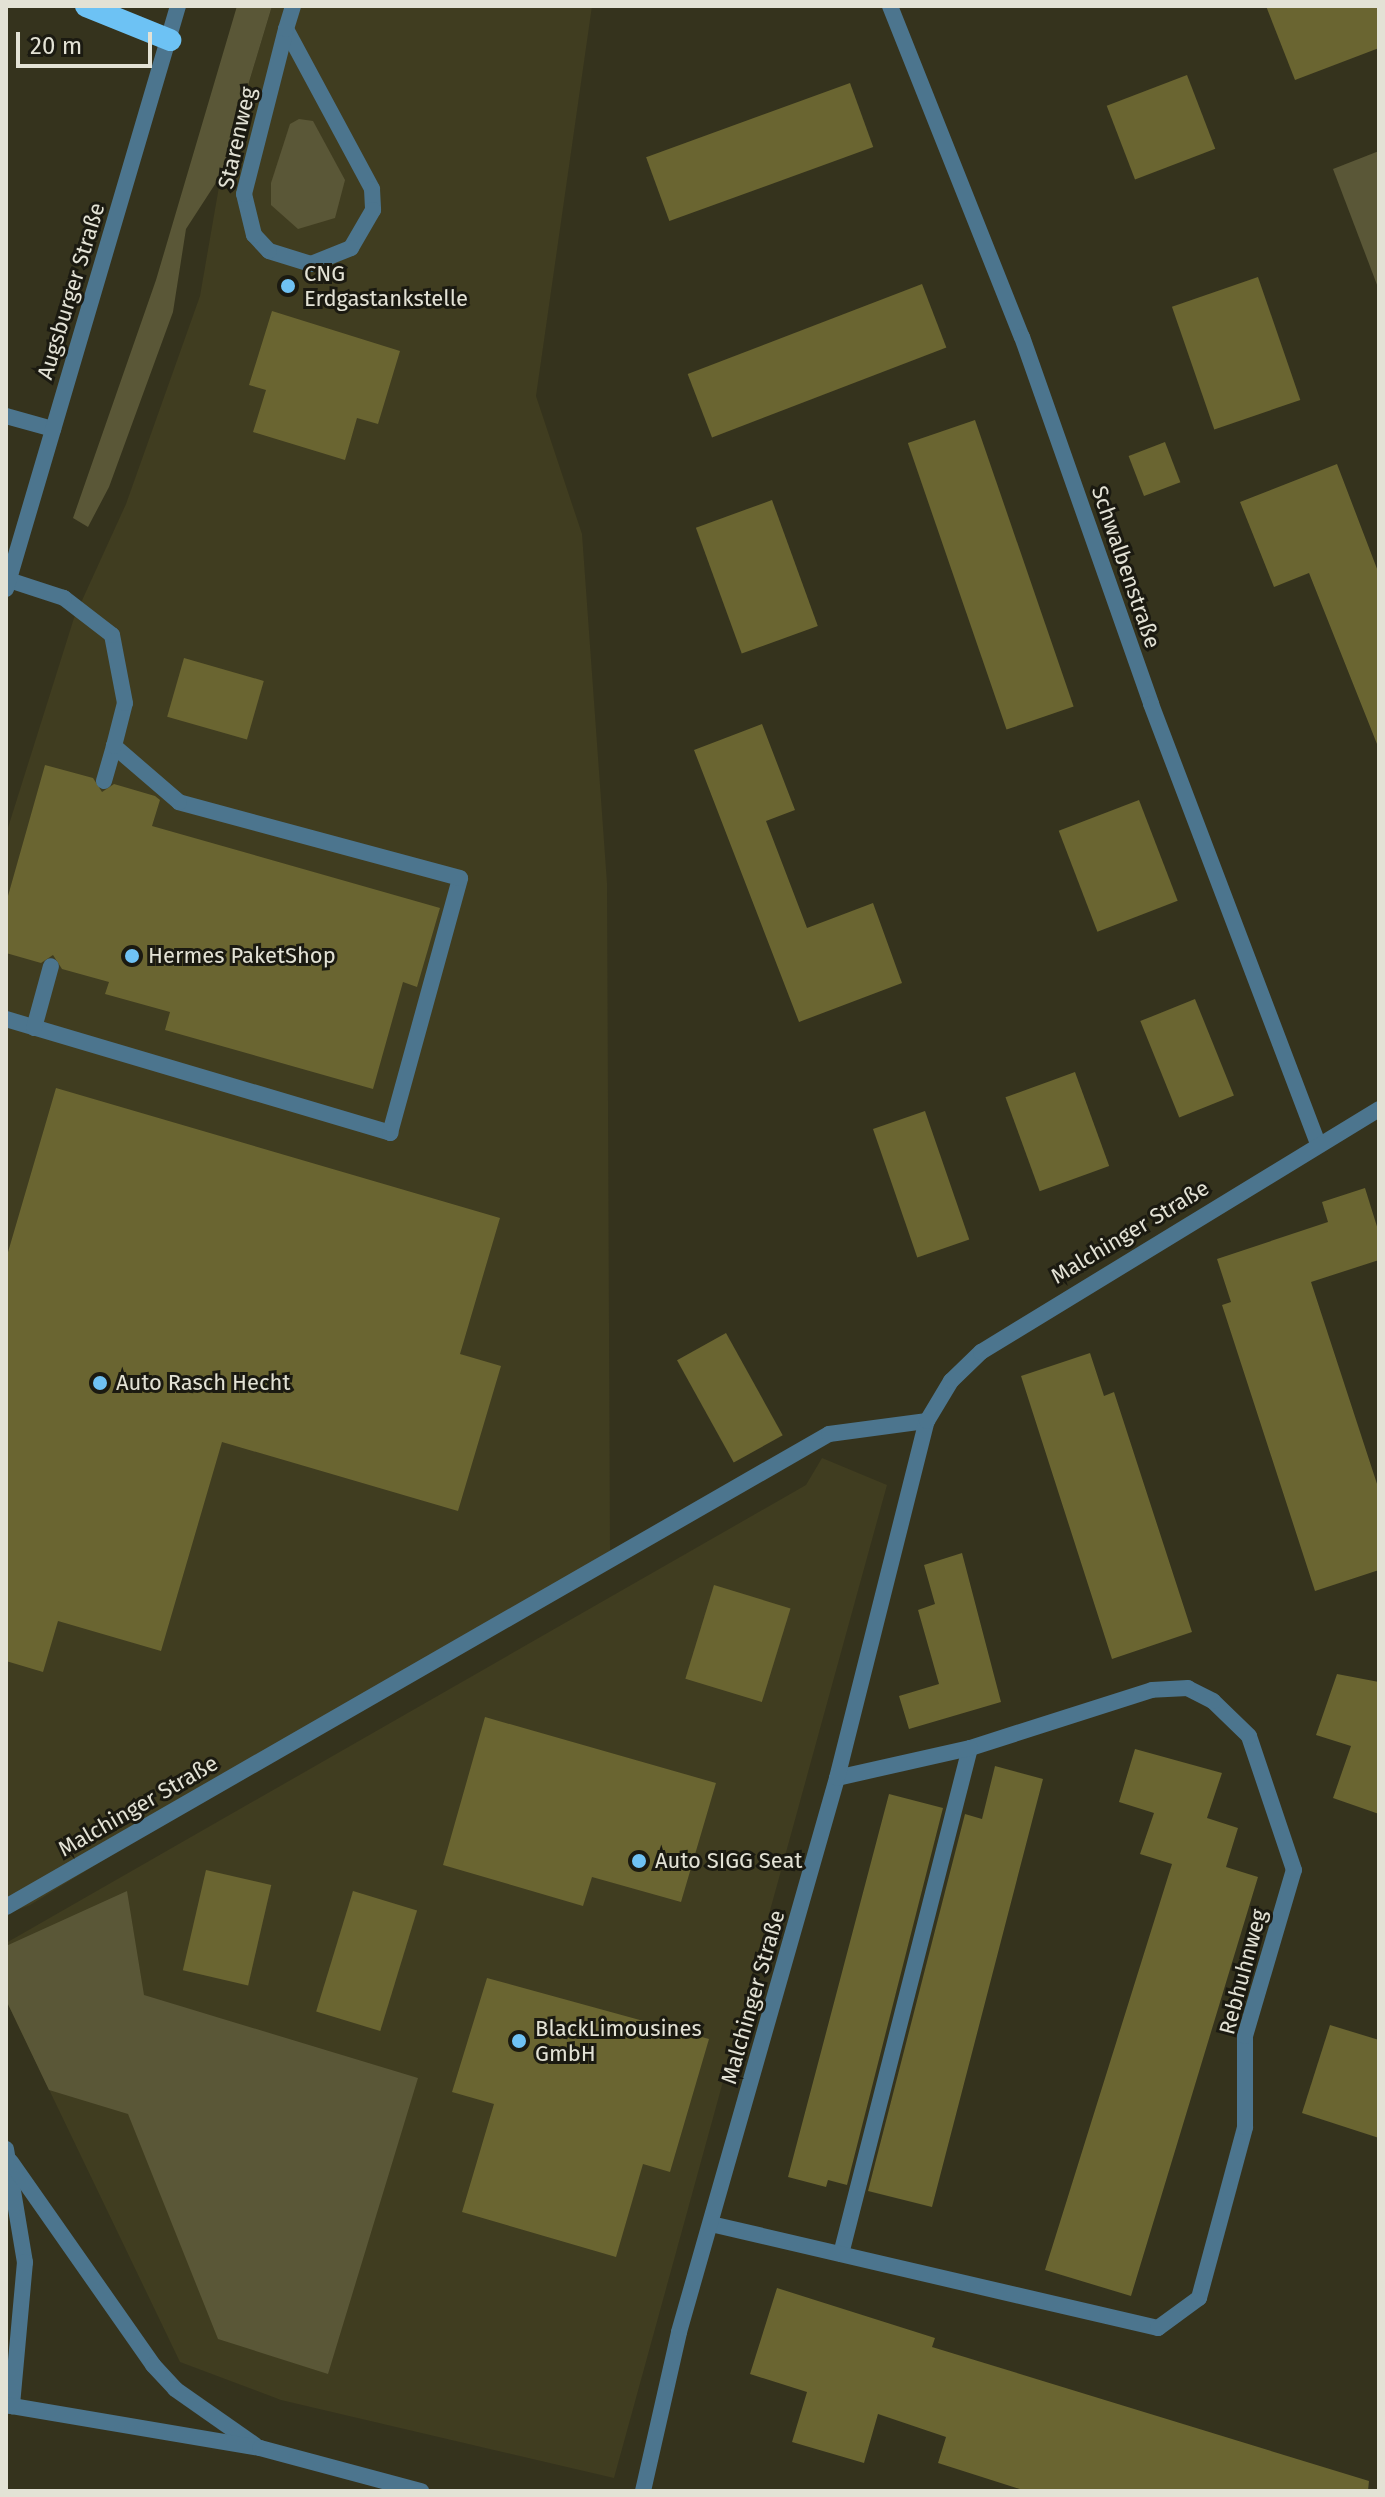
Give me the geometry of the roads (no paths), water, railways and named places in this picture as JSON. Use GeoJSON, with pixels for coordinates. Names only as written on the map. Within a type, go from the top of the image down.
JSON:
{"type":"FeatureCollection","features":[{"type":"Feature","properties":{"kind":"highway"},"geometry":{"type":"LineString","coordinates":[[86,6],[170,40]]}},
{"type":"Feature","properties":{"kind":"street","name":"Augsburger Straße"},"geometry":{"type":"LineString","coordinates":[[7,584],[178,6]]}},
{"type":"Feature","properties":{"kind":"street","name":"Starenweg"},"geometry":{"type":"LineString","coordinates":[[286,29],[372,189],[373,210],[351,248],[311,264],[269,251],[246,215],[244,194],[286,29],[293,6]]}},
{"type":"Feature","properties":{"kind":"street","name":"Schwalbenstraße"},"geometry":{"type":"LineString","coordinates":[[890,6],[1022,337],[1151,704],[1318,1143]]}},
{"type":"Feature","properties":{"kind":"street"},"geometry":{"type":"LineString","coordinates":[[6,416],[53,429]]}},
{"type":"Feature","properties":{"kind":"street"},"geometry":{"type":"LineString","coordinates":[[7,584],[64,598],[112,635],[125,703],[104,781]]}},
{"type":"Feature","properties":{"kind":"street"},"geometry":{"type":"LineString","coordinates":[[6,1019],[390,1133],[460,878],[179,802],[114,746]]}},
{"type":"Feature","properties":{"kind":"street"},"geometry":{"type":"LineString","coordinates":[[34,1028],[51,966]]}},
{"type":"Feature","properties":{"kind":"street","name":"Malchinger Straße"},"geometry":{"type":"LineString","coordinates":[[643,2491],[711,2224],[837,1778],[927,1421],[951,1381],[981,1352],[1318,1143],[1379,1109]]}},
{"type":"Feature","properties":{"kind":"street","name":"Malchinger Straße"},"geometry":{"type":"LineString","coordinates":[[6,1907],[829,1434],[927,1421]]}},
{"type":"Feature","properties":{"kind":"street","name":"Rebhuhnweg"},"geometry":{"type":"LineString","coordinates":[[711,2224],[1158,2328],[1199,2298],[1245,2127],[1245,2036],[1294,1870],[1249,1736],[1213,1701],[1188,1688],[1152,1690],[970,1748],[837,1778]]}},
{"type":"Feature","properties":{"kind":"street"},"geometry":{"type":"LineString","coordinates":[[841,2254],[970,1748]]}},
{"type":"Feature","properties":{"kind":"street"},"geometry":{"type":"LineString","coordinates":[[8,2155],[26,2299],[9,2406],[260,2448],[421,2491]]}},
{"type":"Feature","properties":{"kind":"street"},"geometry":{"type":"LineString","coordinates":[[8,2155],[153,2365],[175,2389],[260,2448]]}},
{"type":"Feature","properties":{"kind":"place","name":"CNG Erdgastankstelle"},"geometry":{"type":"Point","coordinates":[288,286]}},
{"type":"Feature","properties":{"kind":"place","name":"Hermes PaketShop"},"geometry":{"type":"Point","coordinates":[132,956]}},
{"type":"Feature","properties":{"kind":"place","name":"Auto Rasch Hecht"},"geometry":{"type":"Point","coordinates":[100,1383]}},
{"type":"Feature","properties":{"kind":"place","name":"Auto SIGG Seat"},"geometry":{"type":"Point","coordinates":[639,1861]}},
{"type":"Feature","properties":{"kind":"place","name":"BlackLimousines GmbH"},"geometry":{"type":"Point","coordinates":[519,2041]}}]}
